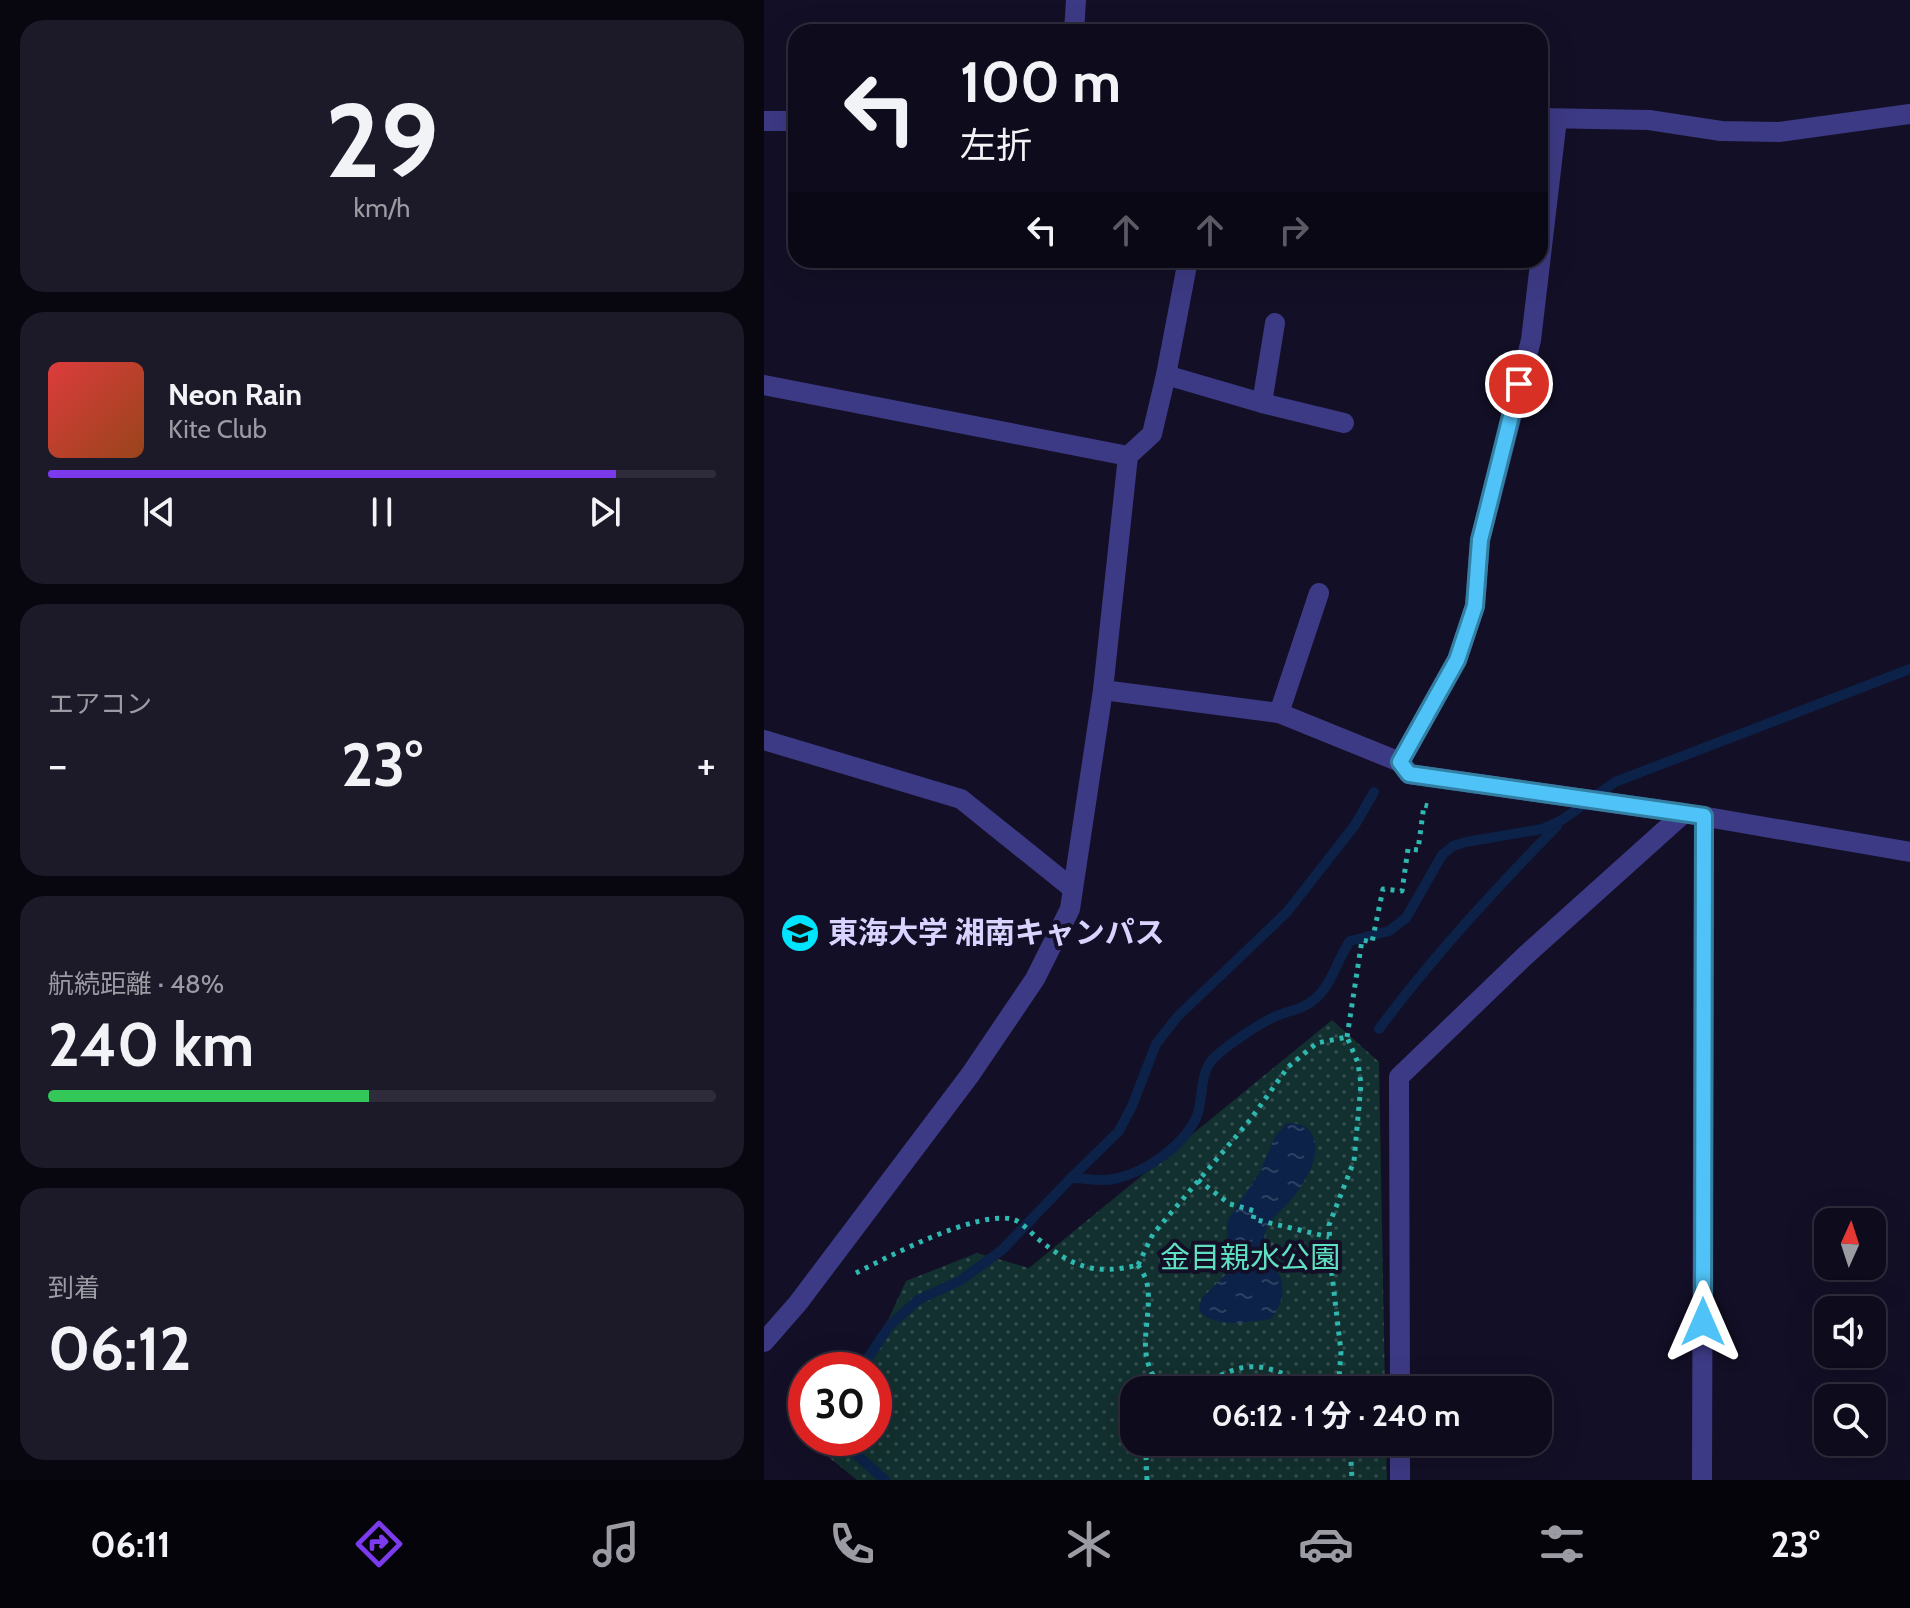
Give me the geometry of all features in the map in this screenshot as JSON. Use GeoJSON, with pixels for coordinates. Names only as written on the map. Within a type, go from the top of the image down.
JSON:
{"type":"FeatureCollection","features":[{"type":"Feature","properties":{"kind":"street"},"geometry":{"type":"LineString","coordinates":[[1074,24],[1076,0]]}},
{"type":"Feature","properties":{"kind":"street"},"geometry":{"type":"LineString","coordinates":[[1548,118],[1649,120],[1721,131],[1779,132],[1910,114]]}},
{"type":"Feature","properties":{"kind":"street"},"geometry":{"type":"LineString","coordinates":[[764,121],[788,121]]}},
{"type":"Feature","properties":{"kind":"street"},"geometry":{"type":"LineString","coordinates":[[764,1342],[798,1303],[970,1075],[1035,979],[1070,909],[1103,690],[1128,456],[1152,434],[1186,268]]}},
{"type":"Feature","properties":{"kind":"street"},"geometry":{"type":"LineString","coordinates":[[1400,762],[1457,660],[1475,606],[1480,540],[1531,340],[1537,268]]}},
{"type":"Feature","properties":{"kind":"street"},"geometry":{"type":"LineString","coordinates":[[1262,403],[1275,323]]}},
{"type":"Feature","properties":{"kind":"street"},"geometry":{"type":"LineString","coordinates":[[1166,375],[1344,423]]}},
{"type":"Feature","properties":{"kind":"street"},"geometry":{"type":"LineString","coordinates":[[764,385],[1128,456]]}},
{"type":"Feature","properties":{"kind":"street"},"geometry":{"type":"LineString","coordinates":[[1279,713],[1319,593]]}},
{"type":"Feature","properties":{"kind":"street"},"geometry":{"type":"LineString","coordinates":[[1103,690],[1279,713],[1400,762],[1409,774],[1694,814],[1910,852]]}},
{"type":"Feature","properties":{"kind":"street"},"geometry":{"type":"LineString","coordinates":[[764,740],[961,799],[1073,889]]}},
{"type":"Feature","properties":{"kind":"street"},"geometry":{"type":"LineString","coordinates":[[1400,1376],[1399,1077],[1526,955],[1694,814]]}},
{"type":"Feature","properties":{"kind":"street"},"geometry":{"type":"LineString","coordinates":[[1694,814],[1702,1480]]}},
{"type":"Feature","properties":{"kind":"street"},"geometry":{"type":"LineString","coordinates":[[1400,1456],[1400,1480]]}},
{"type":"Feature","properties":{"kind":"path"},"geometry":{"type":"LineString","coordinates":[[1339,1376],[1341,1352],[1329,1225],[1354,1161],[1361,1084],[1358,1063],[1347,1037],[1362,940],[1372,942],[1383,889],[1402,891],[1408,849],[1418,850],[1424,805],[1439,808],[1444,779]]}},
{"type":"Feature","properties":{"kind":"path"},"geometry":{"type":"LineString","coordinates":[[1138,1265],[1153,1234],[1250,1120],[1288,1067],[1317,1043],[1347,1037]]}},
{"type":"Feature","properties":{"kind":"path"},"geometry":{"type":"LineString","coordinates":[[1198,1180],[1230,1204],[1255,1211],[1253,1219],[1329,1237]]}},
{"type":"Feature","properties":{"kind":"path"},"geometry":{"type":"LineString","coordinates":[[854,1275],[924,1239],[989,1219],[1015,1219],[1040,1241],[1075,1264],[1096,1270],[1118,1270],[1138,1265]]}},
{"type":"Feature","properties":{"kind":"path"},"geometry":{"type":"LineString","coordinates":[[1138,1265],[1147,1282],[1145,1349],[1152,1376]]}},
{"type":"Feature","properties":{"kind":"path"},"geometry":{"type":"LineString","coordinates":[[1217,1376],[1247,1367],[1275,1369],[1287,1376]]}},
{"type":"Feature","properties":{"kind":"path"},"geometry":{"type":"LineString","coordinates":[[1147,1456],[1147,1480]]}},
{"type":"Feature","properties":{"kind":"path"},"geometry":{"type":"LineString","coordinates":[[1351,1456],[1352,1480]]}},
{"type":"Feature","properties":{"kind":"green space","name":"金目親水公園"},"geometry":{"type":"Polygon","coordinates":[[[1332,1020],[1379,1062],[1385,1376],[1120,1376],[1120,1456],[1386,1456],[1387,1480],[857,1480],[827,1456],[892,1456],[892,1352],[873,1352],[906,1281],[977,1253],[1029,1268],[1332,1020]]]}},
{"type":"Feature","properties":{"kind":"water"},"geometry":{"type":"Polygon","coordinates":[[[1287,1123],[1308,1129],[1313,1136],[1315,1153],[1304,1181],[1265,1233],[1267,1252],[1281,1280],[1283,1291],[1280,1304],[1271,1319],[1233,1323],[1206,1317],[1199,1311],[1201,1299],[1226,1274],[1227,1221],[1260,1172],[1275,1136],[1287,1123]]]}},
{"type":"Feature","properties":{"kind":"waterway"},"geometry":{"type":"LineString","coordinates":[[872,1352],[890,1325],[918,1300],[961,1280],[1002,1250],[1071,1178],[1103,1180],[1126,1176],[1151,1164],[1175,1146],[1185,1136],[1198,1113],[1204,1078],[1212,1060],[1258,1026],[1316,998],[1326,986],[1350,941],[1389,931],[1406,918],[1442,855],[1453,846],[1542,829],[1562,820],[1615,782],[1910,669]]}},
{"type":"Feature","properties":{"kind":"waterway"},"geometry":{"type":"LineString","coordinates":[[1071,1178],[1119,1131],[1156,1044],[1178,1016],[1287,912],[1355,825],[1374,792]]}},
{"type":"Feature","properties":{"kind":"waterway"},"geometry":{"type":"LineString","coordinates":[[1379,1029],[1464,924],[1557,826]]}},
{"type":"Feature","properties":{"kind":"waterway"},"geometry":{"type":"LineString","coordinates":[[858,1456],[885,1480]]}},
{"type":"Feature","properties":{"kind":"place","name":"東海大学 湘南キャンパス"},"geometry":{"type":"Point","coordinates":[800,933]}},
{"type":"Feature","properties":{"kind":"route"},"geometry":{"type":"LineString","coordinates":[[1519,384],[1480,540],[1475,606],[1457,660],[1400,762],[1409,774],[1704,816],[1703,1322]]}}]}
